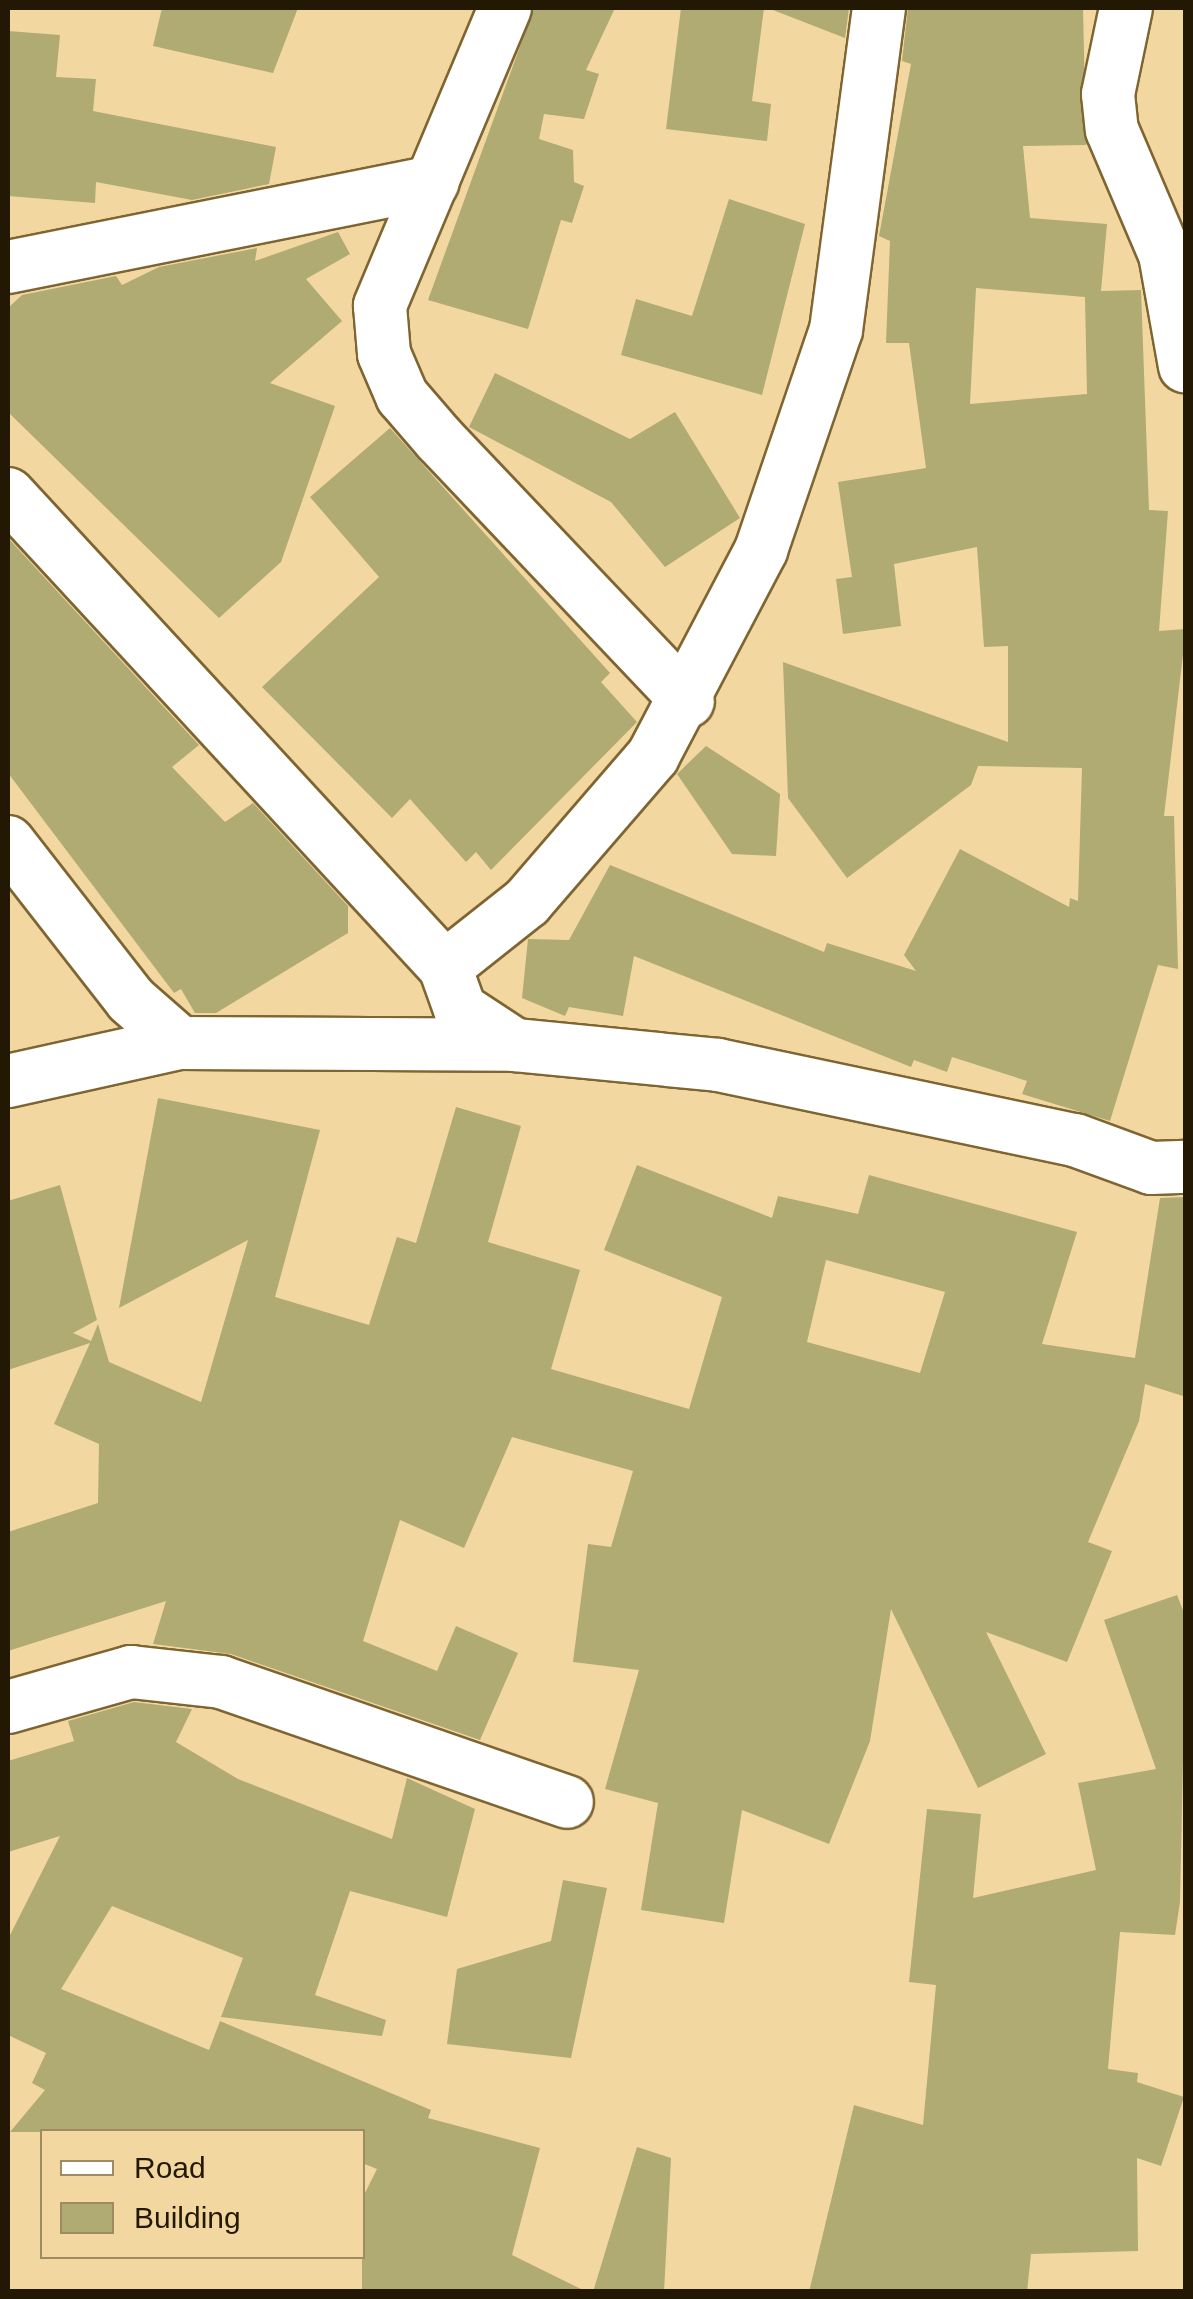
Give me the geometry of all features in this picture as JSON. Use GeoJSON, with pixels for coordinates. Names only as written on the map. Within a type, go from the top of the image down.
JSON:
{"type":"FeatureCollection","features":[{"type":"Feature","properties":{"kind":"street"},"geometry":{"type":"LineString","coordinates":[[506,8],[380,306],[384,354],[402,396],[688,701]]}},
{"type":"Feature","properties":{"kind":"street"},"geometry":{"type":"LineString","coordinates":[[445,966],[527,902],[600,824],[688,701],[761,550],[836,330],[879,8]]}},
{"type":"Feature","properties":{"kind":"street"},"geometry":{"type":"LineString","coordinates":[[1126,8],[1108,94],[1112,130],[1165,254],[1185,366]]}},
{"type":"Feature","properties":{"kind":"street"},"geometry":{"type":"LineString","coordinates":[[8,267],[433,182]]}},
{"type":"Feature","properties":{"kind":"street"},"geometry":{"type":"LineString","coordinates":[[8,494],[445,966],[460,1009],[515,1045]]}},
{"type":"Feature","properties":{"kind":"street"},"geometry":{"type":"LineString","coordinates":[[8,842],[131,1000],[180,1043]]}},
{"type":"Feature","properties":{"kind":"street"},"geometry":{"type":"LineString","coordinates":[[8,1080],[180,1043],[515,1045],[718,1065],[1075,1140],[1151,1168],[1186,1166]]}},
{"type":"Feature","properties":{"kind":"street"},"geometry":{"type":"LineString","coordinates":[[8,1706],[132,1672],[222,1682],[567,1802]]}},
{"type":"Feature","properties":{"kind":"building"},"geometry":{"type":"Polygon","coordinates":[[[162,8],[298,8],[273,73],[153,46],[162,8]]]}},
{"type":"Feature","properties":{"kind":"building"},"geometry":{"type":"Polygon","coordinates":[[[534,8],[615,8],[586,70],[599,74],[584,119],[544,114],[539,139],[573,150],[574,182],[584,186],[572,223],[561,220],[528,329],[428,300],[534,8]]]}},
{"type":"Feature","properties":{"kind":"building"},"geometry":{"type":"Polygon","coordinates":[[[681,8],[764,8],[752,101],[771,104],[767,141],[666,129],[681,8]]]}},
{"type":"Feature","properties":{"kind":"building"},"geometry":{"type":"Polygon","coordinates":[[[849,8],[845,38],[773,10],[849,8]]]}},
{"type":"Feature","properties":{"kind":"building"},"geometry":{"type":"Polygon","coordinates":[[[908,8],[1083,8],[1086,145],[1023,146],[1030,218],[1107,224],[1101,291],[1141,290],[1149,510],[1168,511],[1159,631],[1186,629],[1164,816],[1174,816],[1178,969],[1158,965],[1110,1121],[1022,1094],[1027,1081],[952,1057],[947,1072],[914,1060],[911,1067],[634,956],[623,1016],[569,1007],[565,1016],[522,998],[528,939],[569,940],[610,865],[824,952],[827,943],[916,971],[904,955],[960,849],[1069,907],[1070,898],[1078,901],[1082,768],[978,766],[971,785],[847,878],[788,798],[783,662],[1008,742],[1008,646],[984,647],[977,547],[894,564],[901,626],[843,634],[836,579],[852,577],[838,482],[926,468],[909,343],[886,343],[890,241],[879,236],[911,64],[902,61],[908,8]],[[976,288],[970,404],[1087,394],[1085,297],[976,288]]]}},
{"type":"Feature","properties":{"kind":"building"},"geometry":{"type":"Polygon","coordinates":[[[8,31],[60,35],[56,77],[96,79],[93,111],[276,147],[269,184],[192,200],[96,182],[95,203],[8,196],[8,31]]]}},
{"type":"Feature","properties":{"kind":"building"},"geometry":{"type":"Polygon","coordinates":[[[729,199],[805,224],[762,395],[621,355],[636,299],[692,316],[729,199]]]}},
{"type":"Feature","properties":{"kind":"building"},"geometry":{"type":"Polygon","coordinates":[[[338,232],[350,254],[306,279],[342,321],[270,383],[335,406],[281,562],[219,618],[8,412],[8,308],[22,295],[116,276],[122,285],[159,267],[257,248],[255,261],[338,232]]]}},
{"type":"Feature","properties":{"kind":"building"},"geometry":{"type":"Polygon","coordinates":[[[495,373],[630,439],[675,412],[740,518],[665,567],[611,502],[469,427],[495,373]]]}},
{"type":"Feature","properties":{"kind":"building"},"geometry":{"type":"Polygon","coordinates":[[[390,428],[610,673],[601,682],[637,722],[491,870],[476,852],[466,862],[410,799],[392,818],[262,687],[379,577],[310,497],[390,428]]]}},
{"type":"Feature","properties":{"kind":"building"},"geometry":{"type":"Polygon","coordinates":[[[8,538],[199,745],[172,767],[225,822],[253,803],[348,906],[348,933],[216,1013],[195,1013],[181,989],[174,993],[8,773],[8,538]]]}},
{"type":"Feature","properties":{"kind":"building"},"geometry":{"type":"Polygon","coordinates":[[[706,746],[780,794],[776,856],[732,854],[677,774],[706,746]]]}},
{"type":"Feature","properties":{"kind":"building"},"geometry":{"type":"Polygon","coordinates":[[[158,1098],[320,1130],[275,1297],[369,1325],[397,1237],[416,1243],[456,1107],[521,1126],[488,1242],[580,1270],[551,1369],[689,1409],[722,1297],[604,1250],[637,1165],[772,1218],[778,1196],[858,1214],[869,1175],[1077,1232],[1042,1344],[1135,1358],[1160,1198],[1186,1197],[1186,1397],[1145,1384],[1139,1421],[1088,1542],[1112,1551],[1067,1662],[986,1632],[1046,1754],[978,1788],[891,1609],[870,1741],[829,1844],[742,1810],[724,1923],[641,1910],[658,1803],[605,1789],[639,1670],[573,1662],[588,1544],[611,1547],[633,1471],[512,1437],[464,1548],[400,1520],[363,1641],[437,1671],[456,1626],[518,1653],[480,1740],[231,1654],[153,1644],[166,1601],[8,1651],[8,1532],[98,1503],[99,1444],[54,1424],[90,1343],[8,1370],[8,1201],[60,1185],[97,1320],[73,1333],[91,1341],[98,1324],[109,1362],[201,1402],[248,1240],[119,1308],[158,1098]],[[826,1260],[807,1342],[920,1373],[945,1292],[826,1260]]]}},
{"type":"Feature","properties":{"kind":"building"},"geometry":{"type":"Polygon","coordinates":[[[1177,1595],[1186,1618],[1180,1902],[1175,1935],[1120,1932],[1108,2069],[1138,2073],[1137,2082],[1184,2097],[1161,2166],[1137,2158],[1138,2251],[1031,2254],[1027,2292],[809,2292],[854,2105],[923,2125],[936,1985],[909,1982],[927,1809],[981,1814],[973,1898],[1096,1870],[1078,1783],[1156,1769],[1104,1620],[1177,1595]]]}},
{"type":"Feature","properties":{"kind":"building"},"geometry":{"type":"Polygon","coordinates":[[[134,1702],[192,1709],[176,1742],[238,1779],[392,1839],[407,1778],[475,1809],[447,1917],[350,1891],[315,1995],[386,2020],[382,2036],[221,2017],[243,1958],[112,1906],[61,1989],[209,2050],[220,2021],[431,2110],[428,2118],[540,2148],[512,2255],[587,2292],[362,2292],[365,2193],[377,2169],[365,2164],[365,2129],[10,2132],[45,2090],[32,2083],[46,2053],[8,2035],[8,1939],[60,1836],[8,1852],[8,1761],[74,1741],[68,1721],[134,1702]]]}},
{"type":"Feature","properties":{"kind":"building"},"geometry":{"type":"Polygon","coordinates":[[[563,1880],[607,1888],[571,2058],[447,2044],[457,1969],[551,1941],[563,1880]]]}},
{"type":"Feature","properties":{"kind":"building"},"geometry":{"type":"Polygon","coordinates":[[[637,2147],[671,2158],[664,2292],[593,2292],[637,2147]]]}}]}
